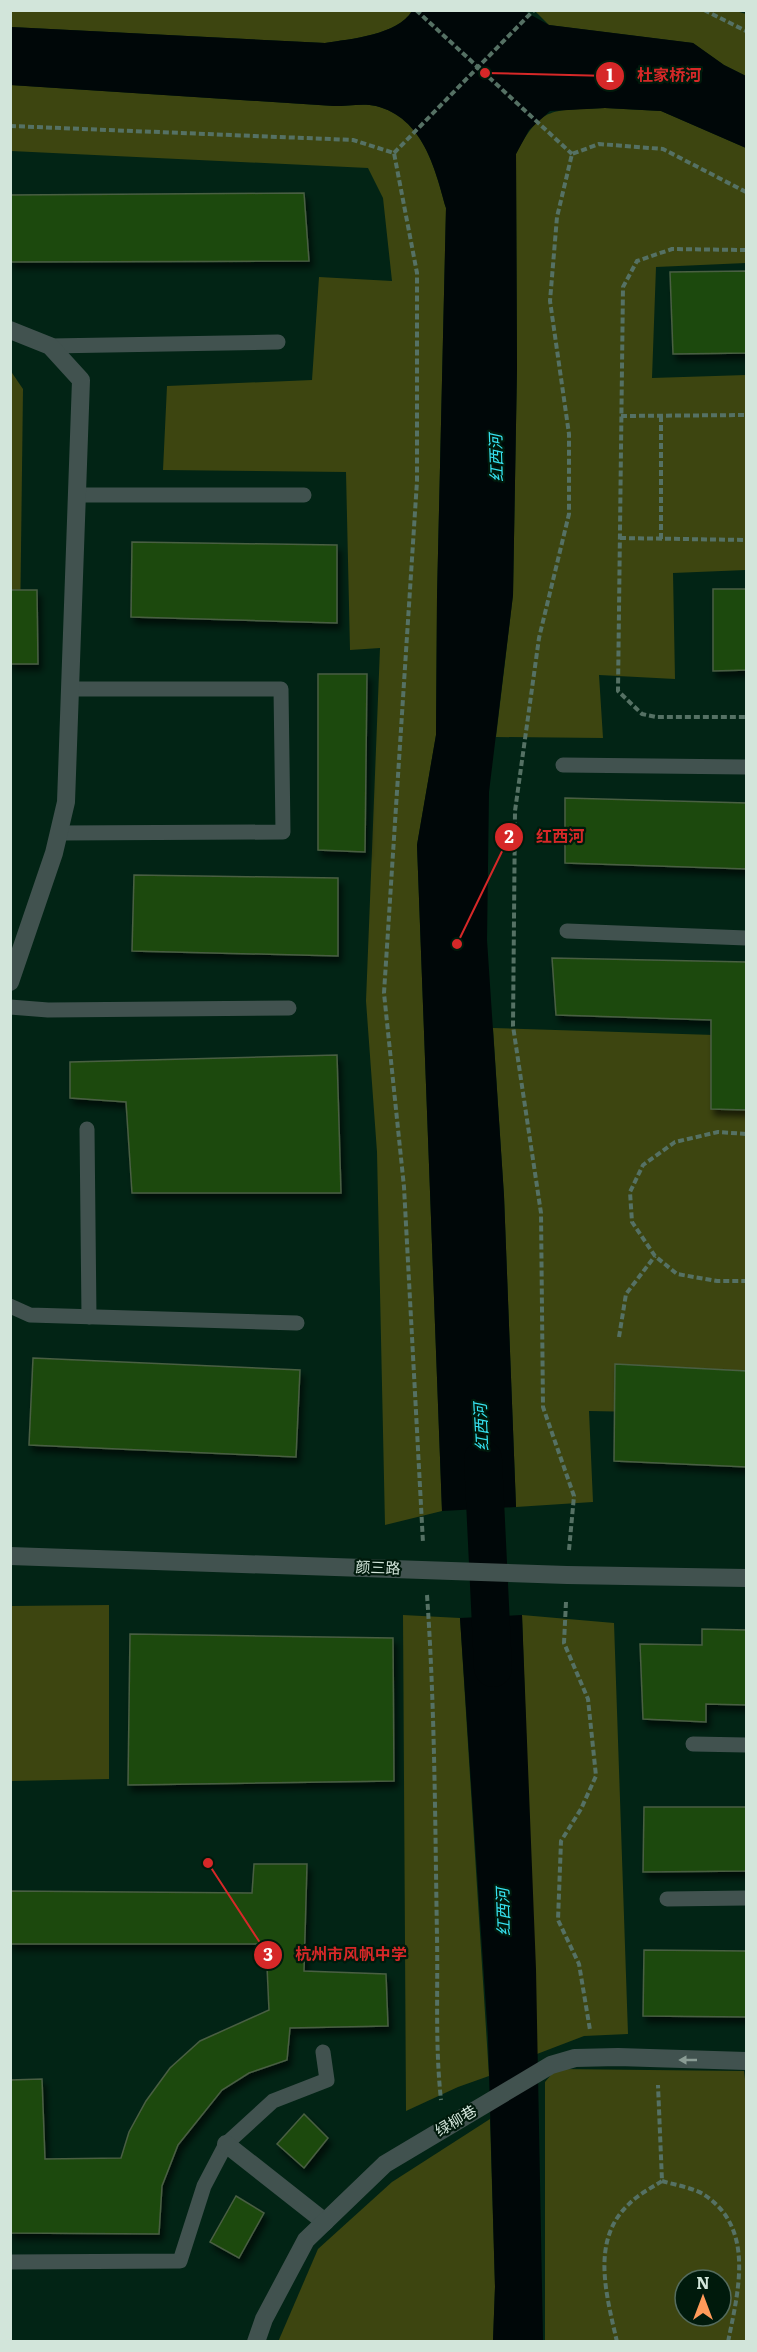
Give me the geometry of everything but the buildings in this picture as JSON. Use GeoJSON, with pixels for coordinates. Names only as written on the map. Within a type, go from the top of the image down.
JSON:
{"type":"FeatureCollection","features":[{"type":"Feature","properties":{"kind":"street"},"geometry":{"type":"LineString","coordinates":[[10,330],[50,346],[81,380],[66,802],[59,833],[10,982]]}},
{"type":"Feature","properties":{"kind":"street","name":"颜三路"},"geometry":{"type":"LineString","coordinates":[[10,1556],[567,1575],[747,1578]]}},
{"type":"Feature","properties":{"kind":"street","name":"绿柳巷"},"geometry":{"type":"LineString","coordinates":[[256,2342],[264,2319],[306,2240],[385,2164],[470,2112],[551,2066],[574,2058],[747,2061]]}},
{"type":"Feature","properties":{"kind":"street"},"geometry":{"type":"LineString","coordinates":[[226,2144],[325,2222]]}},
{"type":"Feature","properties":{"kind":"lane"},"geometry":{"type":"LineString","coordinates":[[50,346],[278,342]]}},
{"type":"Feature","properties":{"kind":"lane"},"geometry":{"type":"LineString","coordinates":[[78,495],[304,495]]}},
{"type":"Feature","properties":{"kind":"lane"},"geometry":{"type":"LineString","coordinates":[[59,833],[283,832],[281,689],[70,689]]}},
{"type":"Feature","properties":{"kind":"lane"},"geometry":{"type":"LineString","coordinates":[[563,765],[747,767]]}},
{"type":"Feature","properties":{"kind":"lane"},"geometry":{"type":"LineString","coordinates":[[567,931],[747,938]]}},
{"type":"Feature","properties":{"kind":"lane"},"geometry":{"type":"LineString","coordinates":[[10,1007],[48,1010],[289,1008]]}},
{"type":"Feature","properties":{"kind":"lane"},"geometry":{"type":"LineString","coordinates":[[87,1129],[89,1317]]}},
{"type":"Feature","properties":{"kind":"lane"},"geometry":{"type":"LineString","coordinates":[[10,1306],[30,1315],[297,1323]]}},
{"type":"Feature","properties":{"kind":"lane"},"geometry":{"type":"LineString","coordinates":[[693,1744],[747,1745]]}},
{"type":"Feature","properties":{"kind":"lane"},"geometry":{"type":"LineString","coordinates":[[667,1899],[747,1898]]}},
{"type":"Feature","properties":{"kind":"lane"},"geometry":{"type":"LineString","coordinates":[[10,2262],[180,2261],[204,2186],[226,2144],[273,2101],[327,2080],[323,2052]]}},
{"type":"Feature","properties":{"kind":"path"},"geometry":{"type":"LineString","coordinates":[[416,10],[572,154]]}},
{"type":"Feature","properties":{"kind":"path"},"geometry":{"type":"LineString","coordinates":[[394,153],[534,10]]}},
{"type":"Feature","properties":{"kind":"path"},"geometry":{"type":"LineString","coordinates":[[704,10],[747,32]]}},
{"type":"Feature","properties":{"kind":"path"},"geometry":{"type":"LineString","coordinates":[[10,126],[353,140],[394,153]]}},
{"type":"Feature","properties":{"kind":"path"},"geometry":{"type":"LineString","coordinates":[[394,153],[417,273],[417,481],[384,993],[404,1187],[432,1676],[437,1955],[435,2050],[445,2128]]}},
{"type":"Feature","properties":{"kind":"path"},"geometry":{"type":"LineString","coordinates":[[747,250],[672,249],[637,261],[623,287],[618,692],[642,714],[656,717],[747,717]]}},
{"type":"Feature","properties":{"kind":"path"},"geometry":{"type":"LineString","coordinates":[[621,416],[747,415]]}},
{"type":"Feature","properties":{"kind":"path"},"geometry":{"type":"LineString","coordinates":[[661,416],[661,539]]}},
{"type":"Feature","properties":{"kind":"path"},"geometry":{"type":"LineString","coordinates":[[620,538],[747,540]]}},
{"type":"Feature","properties":{"kind":"path"},"geometry":{"type":"LineString","coordinates":[[747,1134],[718,1132],[675,1142],[643,1164],[630,1191],[632,1222],[655,1256],[677,1274],[717,1281],[747,1281]]}},
{"type":"Feature","properties":{"kind":"path"},"geometry":{"type":"LineString","coordinates":[[619,1337],[626,1294],[655,1256]]}},
{"type":"Feature","properties":{"kind":"path"},"geometry":{"type":"LineString","coordinates":[[567,1575],[564,1643],[588,1699],[596,1776],[581,1809],[561,1841],[558,1920],[579,1964],[595,2058]]}},
{"type":"Feature","properties":{"kind":"path"},"geometry":{"type":"LineString","coordinates":[[657,2060],[662,2181]]}},
{"type":"Feature","properties":{"kind":"path"},"geometry":{"type":"LineString","coordinates":[[617,2342],[604,2287],[607,2237],[627,2205],[662,2181]]}},
{"type":"Feature","properties":{"kind":"path"},"geometry":{"type":"LineString","coordinates":[[662,2181],[705,2195],[729,2218],[741,2260],[728,2342]]}},
{"type":"Feature","properties":{"kind":"green space"},"geometry":{"type":"Polygon","coordinates":[[[10,11],[412,11],[396,26],[385,31],[325,43],[11,27],[10,11]]]}},
{"type":"Feature","properties":{"kind":"green space"},"geometry":{"type":"Polygon","coordinates":[[[535,11],[736,11],[746,14],[746,76],[724,65],[693,43],[549,25],[535,11]]]}},
{"type":"Feature","properties":{"kind":"green space"},"geometry":{"type":"Polygon","coordinates":[[[11,85],[334,106],[376,106],[392,112],[416,133],[437,177],[446,208],[436,735],[417,845],[442,1511],[385,1525],[377,1152],[366,1001],[380,648],[350,650],[346,472],[163,470],[167,386],[312,380],[319,277],[392,281],[383,198],[368,168],[11,151],[11,85]]]}},
{"type":"Feature","properties":{"kind":"green space"},"geometry":{"type":"Polygon","coordinates":[[[572,109],[661,111],[746,148],[746,263],[656,267],[652,378],[746,375],[746,570],[673,573],[675,679],[599,675],[603,738],[496,737],[513,595],[517,368],[516,154],[533,126],[550,113],[572,109]]]}},
{"type":"Feature","properties":{"kind":"green space"},"geometry":{"type":"Polygon","coordinates":[[[10,370],[23,389],[20,630],[10,631],[10,370]]]}},
{"type":"Feature","properties":{"kind":"green space"},"geometry":{"type":"Polygon","coordinates":[[[493,1028],[746,1036],[746,1414],[589,1411],[593,1502],[516,1507],[504,1196],[493,1028]]]}},
{"type":"Feature","properties":{"kind":"green space"},"geometry":{"type":"Polygon","coordinates":[[[109,1605],[109,1779],[11,1781],[11,1606],[109,1605]]]}},
{"type":"Feature","properties":{"kind":"green space"},"geometry":{"type":"Polygon","coordinates":[[[403,1615],[460,1618],[489,2076],[458,2087],[406,2111],[403,1615]]]}},
{"type":"Feature","properties":{"kind":"green space"},"geometry":{"type":"Polygon","coordinates":[[[522,1615],[614,1623],[628,2034],[584,2036],[537,2054],[522,1615]]]}},
{"type":"Feature","properties":{"kind":"green space"},"geometry":{"type":"Polygon","coordinates":[[[556,2069],[744,2071],[746,2087],[746,2341],[545,2342],[545,2082],[556,2069]]]}},
{"type":"Feature","properties":{"kind":"green space"},"geometry":{"type":"Polygon","coordinates":[[[490,2119],[495,2287],[493,2341],[278,2342],[318,2249],[392,2182],[490,2119]]]}},
{"type":"Feature","properties":{"kind":"water"},"geometry":{"type":"Polygon","coordinates":[[[412,11],[524,11],[549,25],[693,43],[724,65],[746,76],[746,148],[661,111],[605,108],[550,111],[529,130],[516,154],[517,368],[513,595],[489,792],[487,940],[504,1196],[516,1507],[442,1511],[417,845],[436,735],[446,208],[437,177],[416,133],[392,112],[376,106],[334,106],[10,85],[11,27],[325,43],[385,31],[396,26],[412,11]]]}},
{"type":"Feature","properties":{"kind":"water"},"geometry":{"type":"Polygon","coordinates":[[[522,1615],[536,1969],[543,2341],[493,2341],[495,2287],[488,2037],[460,1618],[522,1615]]]}},
{"type":"Feature","properties":{"kind":"waterway","name":"红西河"},"geometry":{"type":"LineString","coordinates":[[483,1459],[493,1668]]}},
{"type":"Feature","properties":{"kind":"place","name":"杜家桥河"},"geometry":{"type":"Point","coordinates":[485,73]}},
{"type":"Feature","properties":{"kind":"place","name":"红西河"},"geometry":{"type":"Point","coordinates":[457,944]}},
{"type":"Feature","properties":{"kind":"place","name":"杭州市风帆中学"},"geometry":{"type":"Point","coordinates":[208,1863]}}]}
